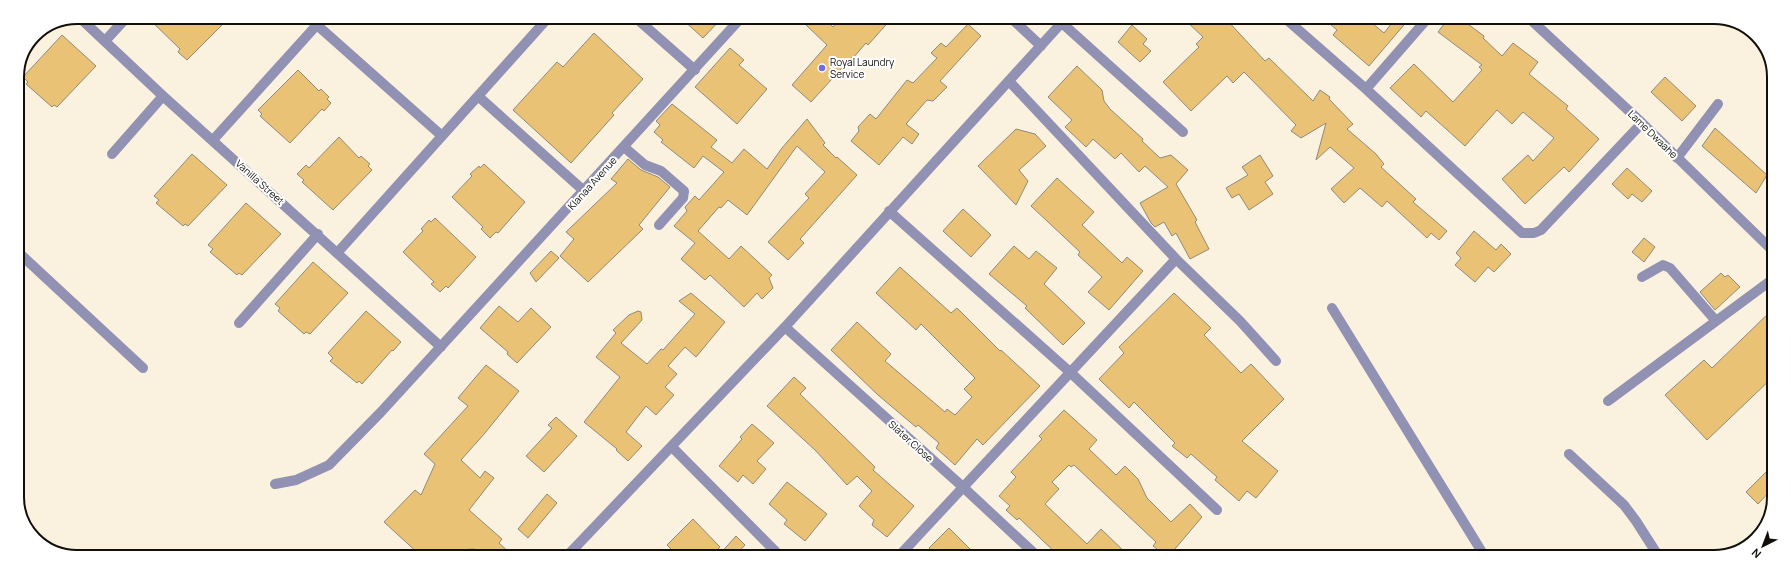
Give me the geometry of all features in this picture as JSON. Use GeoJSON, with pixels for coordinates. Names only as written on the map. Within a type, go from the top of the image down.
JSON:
{"type":"FeatureCollection","features":[{"type":"Feature","properties":{"kind":"street","name":"Vanilla Street"},"geometry":{"type":"LineString","coordinates":[[86,24],[163,96],[338,252],[441,347]]}},
{"type":"Feature","properties":{"kind":"street"},"geometry":{"type":"LineString","coordinates":[[105,42],[121,24]]}},
{"type":"Feature","properties":{"kind":"street"},"geometry":{"type":"LineString","coordinates":[[213,140],[318,24]]}},
{"type":"Feature","properties":{"kind":"street"},"geometry":{"type":"LineString","coordinates":[[324,24],[442,136]]}},
{"type":"Feature","properties":{"kind":"street"},"geometry":{"type":"LineString","coordinates":[[338,252],[543,24]]}},
{"type":"Feature","properties":{"kind":"street"},"geometry":{"type":"LineString","coordinates":[[643,24],[695,70]]}},
{"type":"Feature","properties":{"kind":"street","name":"Klanaa Avenue"},"geometry":{"type":"LineString","coordinates":[[276,484],[296,480],[329,465],[381,412],[441,347],[736,24]]}},
{"type":"Feature","properties":{"kind":"street"},"geometry":{"type":"LineString","coordinates":[[1017,24],[1041,46]]}},
{"type":"Feature","properties":{"kind":"street"},"geometry":{"type":"LineString","coordinates":[[573,550],[672,448],[785,327],[889,211],[1061,24]]}},
{"type":"Feature","properties":{"kind":"street"},"geometry":{"type":"LineString","coordinates":[[1067,24],[1183,132]]}},
{"type":"Feature","properties":{"kind":"street"},"geometry":{"type":"LineString","coordinates":[[1293,24],[1366,88],[1522,232],[1534,233],[1541,230],[1642,123]]}},
{"type":"Feature","properties":{"kind":"street"},"geometry":{"type":"LineString","coordinates":[[1366,88],[1423,24]]}},
{"type":"Feature","properties":{"kind":"street","name":"Lame Dwaahe"},"geometry":{"type":"LineString","coordinates":[[1535,24],[1642,123],[1767,245]]}},
{"type":"Feature","properties":{"kind":"street"},"geometry":{"type":"LineString","coordinates":[[1009,81],[1176,259],[1240,321],[1276,361]]}},
{"type":"Feature","properties":{"kind":"street"},"geometry":{"type":"LineString","coordinates":[[112,154],[163,96]]}},
{"type":"Feature","properties":{"kind":"street"},"geometry":{"type":"LineString","coordinates":[[478,96],[584,191]]}},
{"type":"Feature","properties":{"kind":"street"},"geometry":{"type":"LineString","coordinates":[[1678,158],[1718,104]]}},
{"type":"Feature","properties":{"kind":"street"},"geometry":{"type":"LineString","coordinates":[[624,147],[645,165],[661,171],[684,191],[683,198],[659,225]]}},
{"type":"Feature","properties":{"kind":"street"},"geometry":{"type":"LineString","coordinates":[[889,211],[1071,373],[1217,510]]}},
{"type":"Feature","properties":{"kind":"street"},"geometry":{"type":"LineString","coordinates":[[239,323],[318,234]]}},
{"type":"Feature","properties":{"kind":"street"},"geometry":{"type":"LineString","coordinates":[[24,258],[143,368]]}},
{"type":"Feature","properties":{"kind":"street"},"geometry":{"type":"LineString","coordinates":[[905,550],[1176,259]]}},
{"type":"Feature","properties":{"kind":"street"},"geometry":{"type":"LineString","coordinates":[[1642,277],[1663,265],[1670,268],[1716,321]]}},
{"type":"Feature","properties":{"kind":"street"},"geometry":{"type":"LineString","coordinates":[[1608,401],[1767,283]]}},
{"type":"Feature","properties":{"kind":"street"},"geometry":{"type":"LineString","coordinates":[[1332,308],[1481,550]]}},
{"type":"Feature","properties":{"kind":"street","name":"Slater Close"},"geometry":{"type":"LineString","coordinates":[[785,327],[1031,550]]}},
{"type":"Feature","properties":{"kind":"street"},"geometry":{"type":"LineString","coordinates":[[672,448],[774,550]]}},
{"type":"Feature","properties":{"kind":"street"},"geometry":{"type":"LineString","coordinates":[[1569,454],[1624,505],[1655,550]]}},
{"type":"Feature","properties":{"kind":"building"},"geometry":{"type":"Polygon","coordinates":[[[154,24],[222,25],[187,60],[178,52],[180,49],[154,24]]]}},
{"type":"Feature","properties":{"kind":"building"},"geometry":{"type":"Polygon","coordinates":[[[688,24],[716,24],[703,38],[688,24]]]}},
{"type":"Feature","properties":{"kind":"building"},"geometry":{"type":"Polygon","coordinates":[[[805,24],[830,24],[833,27],[836,24],[887,24],[868,45],[866,43],[853,58],[852,57],[811,102],[792,85],[827,45],[805,24]]]}},
{"type":"Feature","properties":{"kind":"building"},"geometry":{"type":"Polygon","coordinates":[[[968,24],[981,36],[940,81],[947,87],[933,101],[927,100],[906,124],[919,134],[912,144],[903,137],[879,165],[851,141],[859,131],[858,127],[870,114],[876,119],[907,80],[913,83],[937,58],[931,53],[941,43],[946,47],[968,24]]]}},
{"type":"Feature","properties":{"kind":"building"},"geometry":{"type":"Polygon","coordinates":[[[1189,24],[1231,24],[1265,61],[1269,58],[1313,101],[1320,90],[1330,97],[1329,99],[1353,124],[1347,129],[1376,154],[1384,164],[1381,167],[1416,199],[1413,202],[1447,231],[1439,240],[1431,233],[1427,238],[1387,201],[1382,207],[1360,188],[1344,203],[1331,189],[1354,168],[1330,147],[1316,160],[1326,123],[1301,138],[1291,131],[1296,125],[1244,72],[1233,83],[1227,76],[1191,111],[1163,82],[1199,47],[1196,44],[1203,37],[1189,24]]]}},
{"type":"Feature","properties":{"kind":"building"},"geometry":{"type":"Polygon","coordinates":[[[1330,24],[1373,24],[1384,33],[1391,24],[1405,24],[1369,66],[1333,35],[1337,30],[1330,24]]]}},
{"type":"Feature","properties":{"kind":"building"},"geometry":{"type":"Polygon","coordinates":[[[1444,24],[1468,24],[1484,36],[1483,38],[1502,56],[1513,43],[1538,62],[1529,74],[1568,106],[1566,109],[1599,139],[1569,172],[1564,167],[1525,204],[1502,179],[1528,155],[1533,161],[1554,138],[1523,112],[1512,124],[1497,110],[1465,146],[1426,111],[1421,117],[1390,88],[1414,64],[1453,102],[1482,70],[1479,67],[1482,65],[1438,32],[1444,24]]]}},
{"type":"Feature","properties":{"kind":"building"},"geometry":{"type":"Polygon","coordinates":[[[1132,25],[1147,39],[1143,44],[1151,51],[1140,62],[1118,42],[1132,25]]]}},
{"type":"Feature","properties":{"kind":"building"},"geometry":{"type":"Polygon","coordinates":[[[594,33],[643,79],[612,113],[614,115],[571,163],[513,110],[557,62],[563,67],[594,33]]]}},
{"type":"Feature","properties":{"kind":"building"},"geometry":{"type":"Polygon","coordinates":[[[62,35],[96,66],[57,107],[54,105],[52,107],[26,84],[28,82],[24,78],[24,76],[62,35]]]}},
{"type":"Feature","properties":{"kind":"building"},"geometry":{"type":"Polygon","coordinates":[[[730,48],[744,60],[739,65],[767,89],[737,124],[695,87],[730,48]]]}},
{"type":"Feature","properties":{"kind":"building"},"geometry":{"type":"Polygon","coordinates":[[[1077,66],[1102,90],[1104,101],[1110,109],[1143,139],[1142,141],[1160,158],[1171,155],[1188,170],[1176,184],[1197,220],[1195,222],[1209,249],[1190,259],[1176,233],[1172,236],[1164,222],[1155,227],[1151,223],[1140,203],[1168,187],[1145,166],[1139,172],[1121,153],[1115,159],[1093,139],[1086,147],[1065,127],[1072,120],[1048,97],[1077,66]]]}},
{"type":"Feature","properties":{"kind":"building"},"geometry":{"type":"Polygon","coordinates":[[[298,70],[319,91],[321,89],[329,97],[327,99],[331,103],[324,111],[322,109],[290,143],[260,116],[262,114],[258,110],[298,70]]]}},
{"type":"Feature","properties":{"kind":"building"},"geometry":{"type":"Polygon","coordinates":[[[1665,77],[1696,106],[1682,121],[1651,92],[1665,77]]]}},
{"type":"Feature","properties":{"kind":"building"},"geometry":{"type":"Polygon","coordinates":[[[672,104],[717,140],[711,147],[732,163],[744,149],[767,169],[782,148],[807,119],[825,143],[823,145],[857,175],[800,239],[804,243],[788,260],[768,242],[809,198],[805,194],[825,172],[797,146],[747,215],[728,200],[721,208],[719,207],[698,231],[729,259],[741,246],[772,275],[769,278],[773,288],[762,299],[757,293],[744,307],[710,275],[705,280],[681,259],[695,243],[674,226],[687,211],[685,207],[695,196],[699,200],[724,172],[703,156],[694,168],[661,142],[663,140],[654,132],[660,125],[656,121],[672,104]]]}},
{"type":"Feature","properties":{"kind":"building"},"geometry":{"type":"Polygon","coordinates":[[[1715,128],[1767,175],[1756,193],[1702,146],[1715,128]]]}},
{"type":"Feature","properties":{"kind":"building"},"geometry":{"type":"Polygon","coordinates":[[[1016,129],[1035,134],[1046,146],[1019,170],[1028,181],[1016,205],[978,166],[1016,129]]]}},
{"type":"Feature","properties":{"kind":"building"},"geometry":{"type":"Polygon","coordinates":[[[339,137],[359,158],[361,156],[370,164],[368,166],[372,170],[333,210],[302,182],[304,180],[297,174],[306,165],[309,168],[339,137]]]}},
{"type":"Feature","properties":{"kind":"building"},"geometry":{"type":"Polygon","coordinates":[[[192,154],[227,185],[188,226],[185,224],[183,226],[156,203],[159,200],[154,196],[192,154]]]}},
{"type":"Feature","properties":{"kind":"building"},"geometry":{"type":"Polygon","coordinates":[[[1260,155],[1273,176],[1265,182],[1273,194],[1249,210],[1239,194],[1232,198],[1226,188],[1248,175],[1242,167],[1260,155]]]}},
{"type":"Feature","properties":{"kind":"building"},"geometry":{"type":"Polygon","coordinates":[[[628,159],[641,170],[658,177],[670,187],[639,225],[643,229],[588,282],[560,256],[574,239],[566,232],[617,183],[611,179],[628,159]]]}},
{"type":"Feature","properties":{"kind":"building"},"geometry":{"type":"Polygon","coordinates":[[[484,164],[525,202],[498,233],[496,232],[490,238],[481,229],[483,227],[452,197],[472,176],[470,174],[479,166],[480,168],[484,164]]]}},
{"type":"Feature","properties":{"kind":"building"},"geometry":{"type":"Polygon","coordinates":[[[1627,168],[1652,191],[1642,202],[1632,194],[1628,199],[1612,184],[1627,168]]]}},
{"type":"Feature","properties":{"kind":"building"},"geometry":{"type":"Polygon","coordinates":[[[1057,178],[1094,212],[1082,225],[1122,263],[1127,257],[1143,271],[1109,310],[1088,292],[1102,277],[1078,255],[1080,252],[1031,206],[1057,178]]]}},
{"type":"Feature","properties":{"kind":"building"},"geometry":{"type":"Polygon","coordinates":[[[246,203],[281,234],[242,275],[239,273],[237,275],[210,252],[213,249],[208,245],[246,203]]]}},
{"type":"Feature","properties":{"kind":"building"},"geometry":{"type":"Polygon","coordinates":[[[963,209],[991,235],[971,257],[943,231],[963,209]]]}},
{"type":"Feature","properties":{"kind":"building"},"geometry":{"type":"Polygon","coordinates":[[[435,218],[476,257],[448,288],[446,286],[440,292],[431,284],[434,282],[403,252],[423,231],[421,229],[429,220],[431,222],[435,218]]]}},
{"type":"Feature","properties":{"kind":"building"},"geometry":{"type":"Polygon","coordinates":[[[1474,231],[1496,250],[1501,244],[1511,254],[1494,272],[1488,267],[1475,282],[1455,265],[1461,258],[1456,253],[1474,231]]]}},
{"type":"Feature","properties":{"kind":"building"},"geometry":{"type":"Polygon","coordinates":[[[1644,238],[1655,247],[1644,262],[1632,252],[1644,238]]]}},
{"type":"Feature","properties":{"kind":"building"},"geometry":{"type":"Polygon","coordinates":[[[1014,246],[1029,259],[1036,251],[1057,268],[1044,284],[1085,323],[1063,345],[1025,308],[1027,306],[989,274],[1014,246]]]}},
{"type":"Feature","properties":{"kind":"building"},"geometry":{"type":"Polygon","coordinates":[[[551,251],[559,258],[536,282],[530,273],[551,251]]]}},
{"type":"Feature","properties":{"kind":"building"},"geometry":{"type":"Polygon","coordinates":[[[313,262],[348,293],[310,334],[306,332],[304,334],[278,311],[280,308],[275,304],[313,262]]]}},
{"type":"Feature","properties":{"kind":"building"},"geometry":{"type":"Polygon","coordinates":[[[900,267],[951,313],[957,308],[1000,351],[1001,350],[1040,386],[983,445],[977,439],[955,465],[936,448],[939,443],[918,425],[916,427],[878,395],[831,350],[857,322],[891,354],[885,361],[945,412],[947,409],[955,415],[972,397],[964,389],[975,378],[921,324],[916,330],[876,293],[900,267]]]}},
{"type":"Feature","properties":{"kind":"building"},"geometry":{"type":"Polygon","coordinates":[[[1721,273],[1725,277],[1728,275],[1740,287],[1715,310],[1700,292],[1721,273]]]}},
{"type":"Feature","properties":{"kind":"building"},"geometry":{"type":"Polygon","coordinates":[[[691,293],[725,322],[696,357],[685,347],[668,366],[677,374],[665,387],[674,395],[656,415],[646,406],[626,432],[642,446],[628,461],[616,450],[617,449],[584,422],[620,377],[596,357],[616,333],[613,330],[629,315],[638,311],[641,312],[642,320],[621,343],[647,364],[661,349],[663,350],[695,314],[679,301],[691,293]]]}},
{"type":"Feature","properties":{"kind":"building"},"geometry":{"type":"Polygon","coordinates":[[[1174,293],[1211,328],[1204,335],[1241,373],[1251,364],[1284,399],[1242,441],[1278,471],[1256,498],[1247,491],[1239,501],[1215,480],[1217,477],[1191,454],[1187,458],[1172,446],[1175,443],[1134,402],[1129,408],[1099,379],[1124,353],[1119,347],[1174,293]]]}},
{"type":"Feature","properties":{"kind":"building"},"geometry":{"type":"Polygon","coordinates":[[[499,306],[518,322],[531,308],[551,327],[517,363],[507,354],[508,352],[480,328],[499,306]]]}},
{"type":"Feature","properties":{"kind":"building"},"geometry":{"type":"Polygon","coordinates":[[[366,311],[401,342],[362,384],[359,381],[357,383],[330,361],[333,358],[328,353],[366,311]]]}},
{"type":"Feature","properties":{"kind":"building"},"geometry":{"type":"Polygon","coordinates":[[[1767,315],[1767,383],[1707,440],[1665,395],[1704,360],[1712,368],[1767,315]]]}},
{"type":"Feature","properties":{"kind":"building"},"geometry":{"type":"Polygon","coordinates":[[[486,365],[519,391],[461,460],[480,478],[485,471],[494,478],[469,510],[502,539],[499,543],[507,550],[415,550],[384,522],[415,490],[421,495],[435,464],[424,454],[468,406],[458,398],[486,365]]]}},
{"type":"Feature","properties":{"kind":"building"},"geometry":{"type":"Polygon","coordinates":[[[794,377],[806,388],[800,394],[875,467],[873,470],[914,506],[887,537],[872,525],[874,520],[859,506],[872,491],[857,476],[847,485],[815,450],[767,406],[794,377]]]}},
{"type":"Feature","properties":{"kind":"building"},"geometry":{"type":"Polygon","coordinates":[[[1064,410],[1097,440],[1089,449],[1116,475],[1125,466],[1138,479],[1147,498],[1171,522],[1190,504],[1202,517],[1174,550],[1158,550],[1153,546],[1156,542],[1074,465],[1071,467],[1069,465],[1052,482],[1059,489],[1045,504],[1087,544],[1101,529],[1123,550],[1053,550],[1019,518],[1017,520],[1006,510],[1010,506],[999,496],[1016,477],[1011,472],[1042,439],[1039,436],[1064,410]]]}},
{"type":"Feature","properties":{"kind":"building"},"geometry":{"type":"Polygon","coordinates":[[[556,417],[577,436],[544,472],[526,456],[552,428],[548,425],[556,417]]]}},
{"type":"Feature","properties":{"kind":"building"},"geometry":{"type":"Polygon","coordinates":[[[752,424],[774,443],[757,461],[766,469],[753,484],[743,475],[738,482],[719,466],[742,439],[740,437],[752,424]]]}},
{"type":"Feature","properties":{"kind":"building"},"geometry":{"type":"Polygon","coordinates":[[[1767,471],[1767,494],[1758,504],[1746,492],[1767,471]]]}},
{"type":"Feature","properties":{"kind":"building"},"geometry":{"type":"Polygon","coordinates":[[[787,482],[827,514],[805,541],[784,524],[787,520],[769,504],[787,482]]]}},
{"type":"Feature","properties":{"kind":"building"},"geometry":{"type":"Polygon","coordinates":[[[547,494],[557,503],[528,538],[518,529],[547,494]]]}},
{"type":"Feature","properties":{"kind":"building"},"geometry":{"type":"Polygon","coordinates":[[[693,519],[720,547],[717,550],[672,550],[667,545],[693,519]]]}},
{"type":"Feature","properties":{"kind":"building"},"geometry":{"type":"Polygon","coordinates":[[[949,528],[971,550],[931,550],[929,548],[949,528]]]}},
{"type":"Feature","properties":{"kind":"building"},"geometry":{"type":"Polygon","coordinates":[[[736,536],[745,545],[740,550],[723,550],[736,536]]]}},
{"type":"Feature","properties":{"kind":"place","name":"Royal Laundry Service"},"geometry":{"type":"Point","coordinates":[822,68]}}]}
